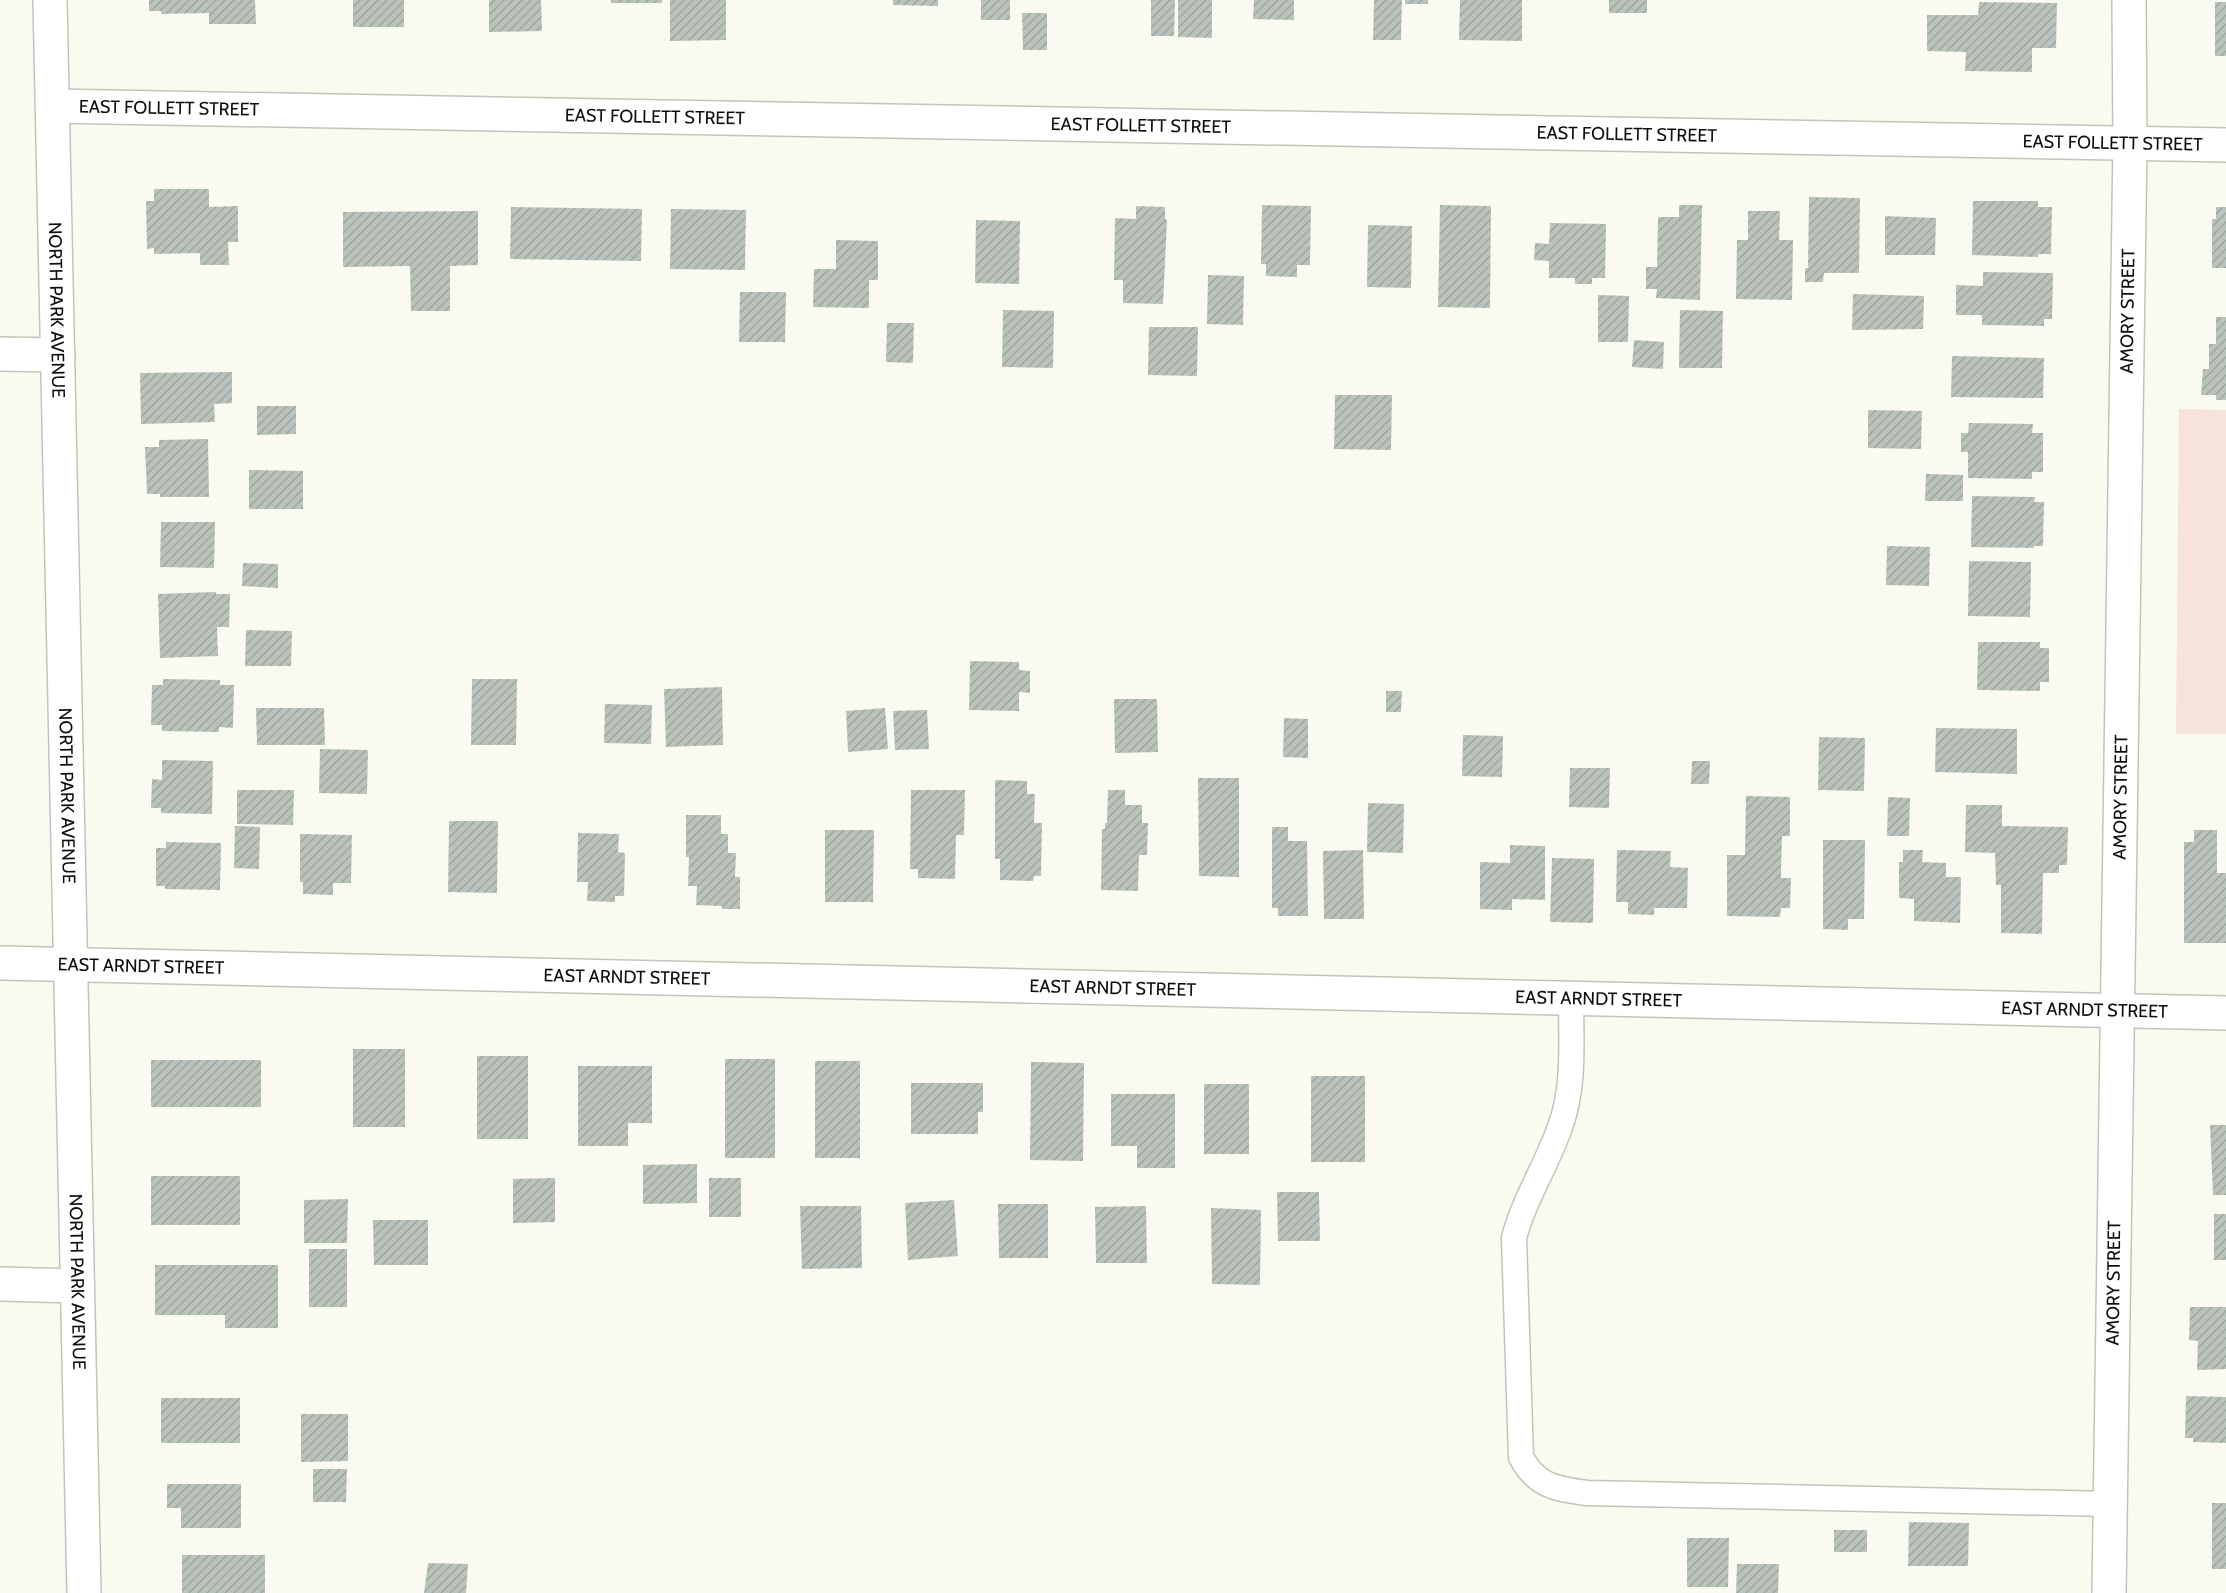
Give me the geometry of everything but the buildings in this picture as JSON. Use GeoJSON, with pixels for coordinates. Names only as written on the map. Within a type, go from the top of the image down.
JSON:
{"type":"FeatureCollection","features":[{"type":"Feature","properties":{"kind":"street","name":"NORTH PARK AVENUE"},"geometry":{"type":"LineString","coordinates":[[50,0],[84,1593]]}},
{"type":"Feature","properties":{"kind":"street","name":"AMORY STREET"},"geometry":{"type":"LineString","coordinates":[[2109,1593],[2130,143],[2129,0]]}},
{"type":"Feature","properties":{"kind":"street","name":"EAST FOLLETT STREET"},"geometry":{"type":"LineString","coordinates":[[53,106],[2226,145]]}},
{"type":"Feature","properties":{"kind":"street"},"geometry":{"type":"LineString","coordinates":[[0,354],[58,355]]}},
{"type":"Feature","properties":{"kind":"street","name":"EAST ARNDT STREET"},"geometry":{"type":"LineString","coordinates":[[0,963],[2226,1013]]}},
{"type":"Feature","properties":{"kind":"street"},"geometry":{"type":"LineString","coordinates":[[0,1284],[77,1286]]}},
{"type":"Feature","properties":{"kind":"lane"},"geometry":{"type":"LineString","coordinates":[[1571,999],[1570,1072],[1567,1103],[1560,1128],[1521,1213],[1514,1238],[1521,1457],[1527,1469],[1552,1487],[1587,1492],[2110,1504]]}},
{"type":"Feature","properties":{"kind":"shaded area"},"geometry":{"type":"Polygon","coordinates":[[[2179,409],[2226,410],[2226,734],[2176,734],[2179,409]]]}}]}
